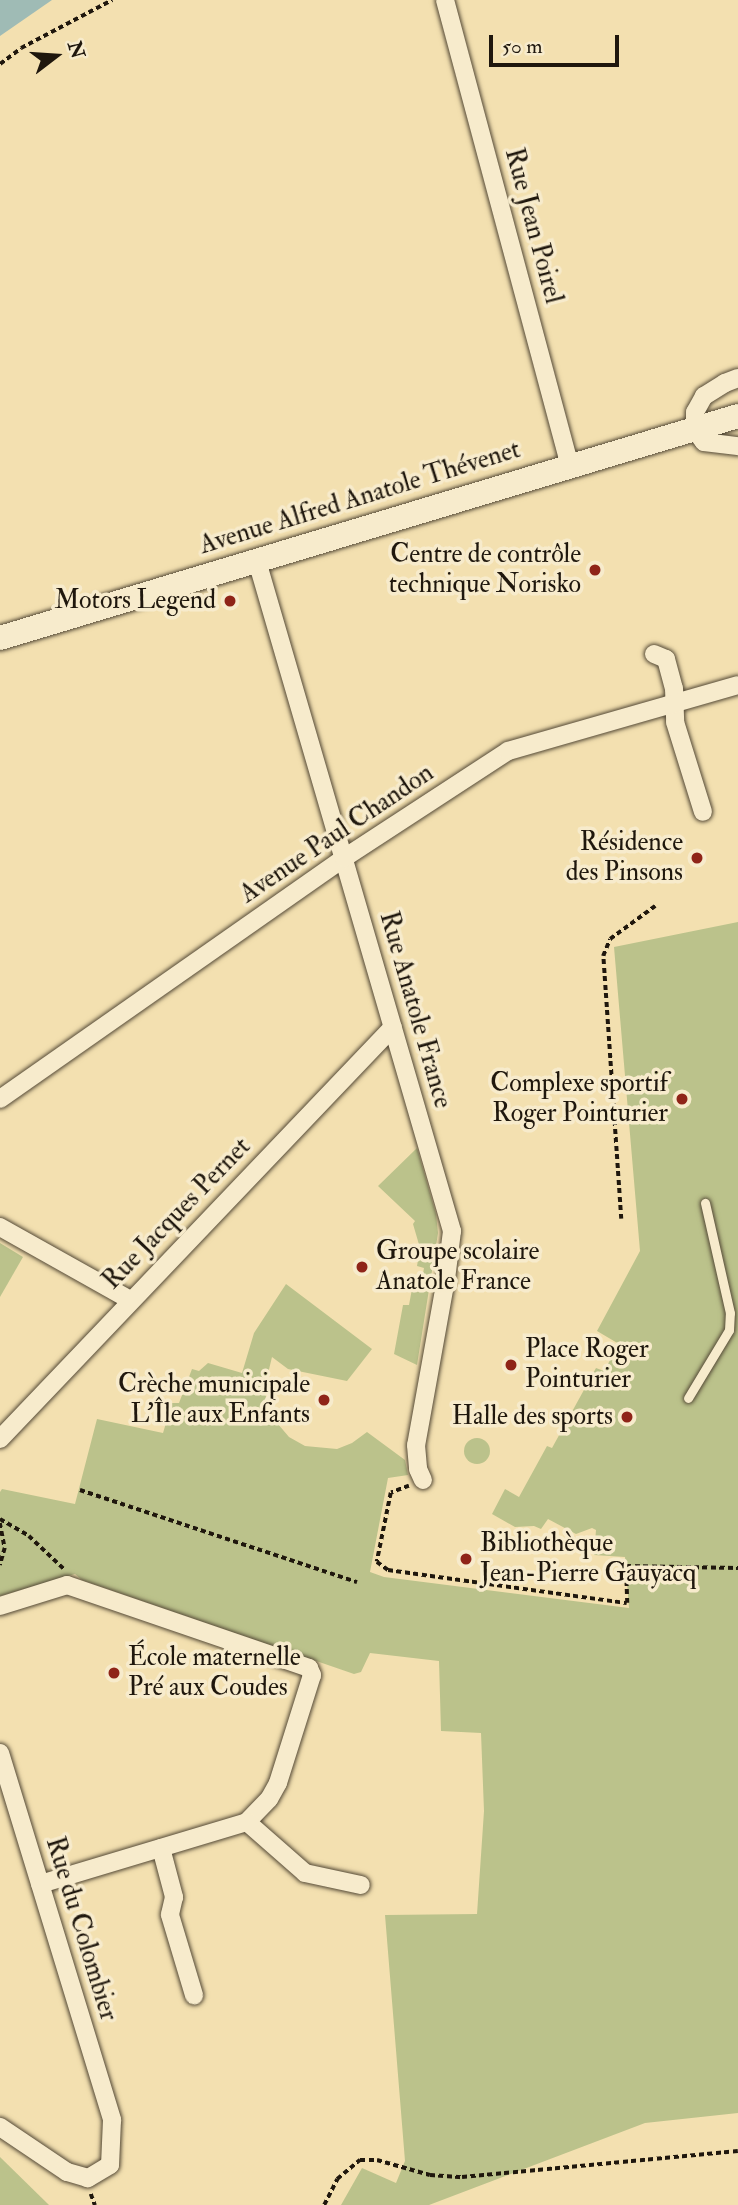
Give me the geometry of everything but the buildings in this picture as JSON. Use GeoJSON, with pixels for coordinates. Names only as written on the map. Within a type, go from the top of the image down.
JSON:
{"type":"FeatureCollection","features":[{"type":"Feature","properties":{"kind":"main road","name":"Avenue Alfred Anatole Thévenet"},"geometry":{"type":"LineString","coordinates":[[0,638],[738,416]]}},
{"type":"Feature","properties":{"kind":"street","name":"Rue Jean Poirel"},"geometry":{"type":"LineString","coordinates":[[444,0],[570,465]]}},
{"type":"Feature","properties":{"kind":"street"},"geometry":{"type":"LineString","coordinates":[[738,379],[724,383],[704,396],[695,412],[695,430],[704,442],[738,446]]}},
{"type":"Feature","properties":{"kind":"street","name":"Rue Anatole France"},"geometry":{"type":"LineString","coordinates":[[257,561],[452,1231],[416,1445],[418,1469],[424,1480]]}},
{"type":"Feature","properties":{"kind":"street"},"geometry":{"type":"LineString","coordinates":[[654,654],[666,659],[674,688],[675,722],[703,812]]}},
{"type":"Feature","properties":{"kind":"street","name":"Avenue Paul Chandon"},"geometry":{"type":"LineString","coordinates":[[0,1099],[344,858],[508,751],[738,685]]}},
{"type":"Feature","properties":{"kind":"street","name":"Rue Jacques Pernet"},"geometry":{"type":"LineString","coordinates":[[0,1439],[393,1027]]}},
{"type":"Feature","properties":{"kind":"street"},"geometry":{"type":"LineString","coordinates":[[0,1227],[130,1300]]}},
{"type":"Feature","properties":{"kind":"street"},"geometry":{"type":"LineString","coordinates":[[0,1606],[66,1585],[309,1668],[312,1675],[278,1783],[269,1799],[247,1822],[40,1884]]}},
{"type":"Feature","properties":{"kind":"street","name":"Rue du Colombier"},"geometry":{"type":"LineString","coordinates":[[0,1753],[112,2120],[110,2165],[88,2178],[67,2172],[0,2127]]}},
{"type":"Feature","properties":{"kind":"street"},"geometry":{"type":"LineString","coordinates":[[247,1822],[305,1872],[361,1885]]}},
{"type":"Feature","properties":{"kind":"street"},"geometry":{"type":"LineString","coordinates":[[161,1848],[174,1897],[170,1915],[194,1995]]}},
{"type":"Feature","properties":{"kind":"lane"},"geometry":{"type":"LineString","coordinates":[[688,1398],[729,1330],[730,1313],[705,1203]]}},
{"type":"Feature","properties":{"kind":"path"},"geometry":{"type":"LineString","coordinates":[[0,64],[21,48],[112,0]]}},
{"type":"Feature","properties":{"kind":"path"},"geometry":{"type":"LineString","coordinates":[[621,1219],[603,956],[610,939],[655,906]]}},
{"type":"Feature","properties":{"kind":"path"},"geometry":{"type":"LineString","coordinates":[[424,1480],[391,1493],[377,1562],[388,1570],[626,1603],[626,1566],[738,1568]]}},
{"type":"Feature","properties":{"kind":"path"},"geometry":{"type":"LineString","coordinates":[[80,1490],[356,1582]]}},
{"type":"Feature","properties":{"kind":"path"},"geometry":{"type":"LineString","coordinates":[[0,1521],[5,1548],[0,1566]]}},
{"type":"Feature","properties":{"kind":"path"},"geometry":{"type":"LineString","coordinates":[[0,1521],[29,1536],[60,1564],[66,1572],[66,1585]]}},
{"type":"Feature","properties":{"kind":"path"},"geometry":{"type":"LineString","coordinates":[[324,2205],[337,2179],[360,2160],[377,2160],[430,2175],[461,2177],[738,2151]]}},
{"type":"Feature","properties":{"kind":"green space"},"geometry":{"type":"Polygon","coordinates":[[[738,922],[738,2113],[645,2123],[429,2205],[341,2205],[362,2168],[396,2183],[405,2161],[385,1915],[477,1914],[484,1811],[481,1733],[441,1731],[439,1661],[370,1653],[361,1672],[354,1674],[82,1580],[75,1574],[0,1596],[0,1492],[2,1489],[75,1504],[97,1419],[163,1433],[172,1403],[179,1403],[192,1369],[199,1371],[208,1363],[242,1373],[254,1333],[286,1284],[372,1349],[347,1381],[288,1369],[272,1357],[264,1390],[272,1417],[289,1437],[305,1446],[337,1449],[352,1443],[367,1432],[405,1460],[408,1475],[388,1478],[370,1572],[384,1577],[629,1608],[625,1557],[594,1555],[596,1530],[592,1528],[576,1534],[548,1519],[541,1529],[534,1526],[515,1527],[492,1514],[505,1489],[519,1497],[547,1446],[552,1448],[596,1368],[604,1371],[619,1344],[597,1331],[640,1251],[614,947],[738,922]]]}},
{"type":"Feature","properties":{"kind":"green space"},"geometry":{"type":"Polygon","coordinates":[[[417,1148],[436,1214],[438,1233],[417,1365],[394,1354],[403,1305],[409,1305],[412,1289],[420,1290],[424,1268],[417,1266],[420,1248],[413,1224],[415,1221],[378,1186],[417,1148]]]}},
{"type":"Feature","properties":{"kind":"green space"},"geometry":{"type":"Polygon","coordinates":[[[0,1243],[23,1257],[0,1297],[0,1243]]]}},
{"type":"Feature","properties":{"kind":"green space"},"geometry":{"type":"Polygon","coordinates":[[[477,1438],[487,1441],[490,1451],[487,1461],[477,1464],[467,1461],[464,1451],[467,1441],[477,1438]]]}},
{"type":"Feature","properties":{"kind":"green space"},"geometry":{"type":"Polygon","coordinates":[[[0,2157],[49,2205],[0,2205],[0,2157]]]}},
{"type":"Feature","properties":{"kind":"water"},"geometry":{"type":"Polygon","coordinates":[[[0,0],[52,0],[0,36],[0,0]]]}},
{"type":"Feature","properties":{"kind":"place","name":"Centre de contrôle technique Norisko"},"geometry":{"type":"Point","coordinates":[595,570]}},
{"type":"Feature","properties":{"kind":"place","name":"Motors Legend"},"geometry":{"type":"Point","coordinates":[230,601]}},
{"type":"Feature","properties":{"kind":"place","name":"Résidence des Pinsons"},"geometry":{"type":"Point","coordinates":[697,858]}},
{"type":"Feature","properties":{"kind":"place","name":"Complexe sportif Roger Pointurier"},"geometry":{"type":"Point","coordinates":[682,1099]}},
{"type":"Feature","properties":{"kind":"place","name":"Groupe scolaire Anatole France"},"geometry":{"type":"Point","coordinates":[362,1267]}},
{"type":"Feature","properties":{"kind":"place","name":"Place Roger Pointurier"},"geometry":{"type":"Point","coordinates":[511,1365]}},
{"type":"Feature","properties":{"kind":"place","name":"Crèche municipale L'Île aux Enfants"},"geometry":{"type":"Point","coordinates":[324,1400]}},
{"type":"Feature","properties":{"kind":"place","name":"Halle des sports"},"geometry":{"type":"Point","coordinates":[627,1417]}},
{"type":"Feature","properties":{"kind":"place","name":"Bibliothèque Jean-Pierre Gauyacq"},"geometry":{"type":"Point","coordinates":[466,1559]}},
{"type":"Feature","properties":{"kind":"place","name":"École maternelle Pré aux Coudes"},"geometry":{"type":"Point","coordinates":[114,1673]}}]}
